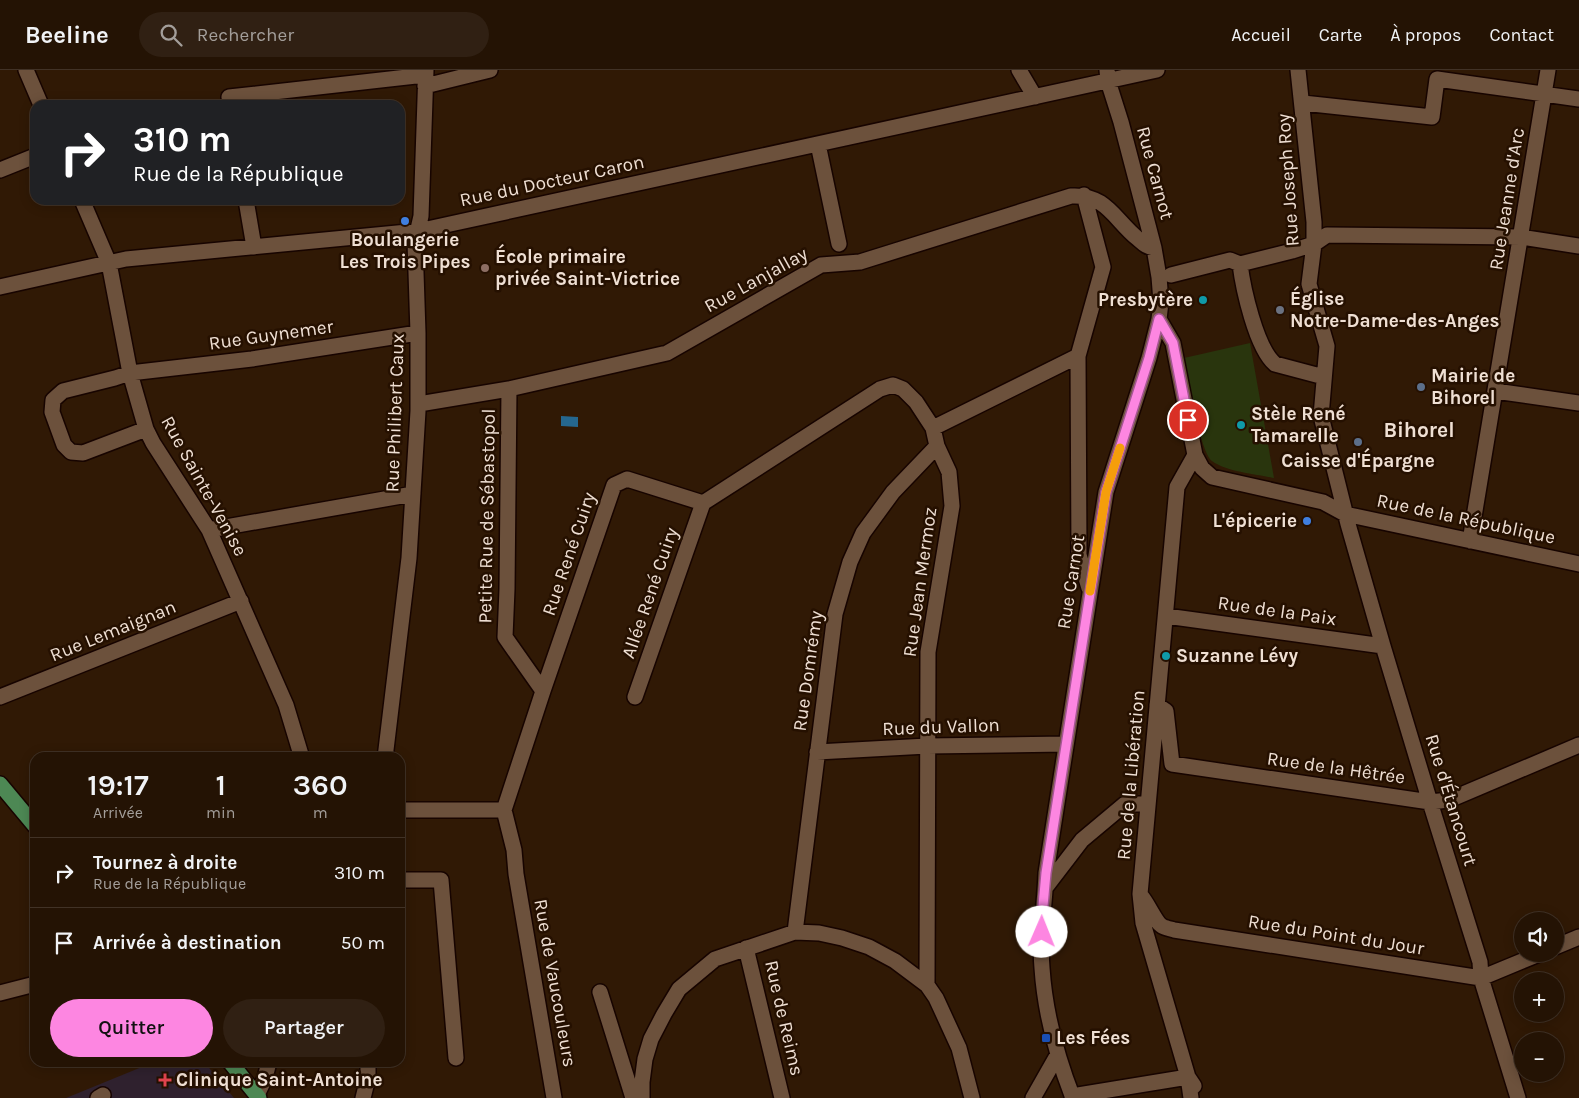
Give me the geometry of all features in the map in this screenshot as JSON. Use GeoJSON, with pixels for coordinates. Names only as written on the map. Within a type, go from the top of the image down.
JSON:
{"type":"FeatureCollection","features":[{"type":"Feature","properties":{"kind":"main road"},"geometry":{"type":"LineString","coordinates":[[0,784],[30,820]]}},
{"type":"Feature","properties":{"kind":"main road"},"geometry":{"type":"LineString","coordinates":[[234,1067],[258,1096]]}},
{"type":"Feature","properties":{"kind":"street"},"geometry":{"type":"LineString","coordinates":[[26,70],[39,100]]}},
{"type":"Feature","properties":{"kind":"street"},"geometry":{"type":"LineString","coordinates":[[229,100],[229,97],[428,79],[490,70]]}},
{"type":"Feature","properties":{"kind":"street"},"geometry":{"type":"LineString","coordinates":[[1019,70],[1035,97]]}},
{"type":"Feature","properties":{"kind":"street","name":"Rue du Docteur Caron"},"geometry":{"type":"LineString","coordinates":[[0,287],[126,259],[418,231],[1035,97],[1107,76],[1157,70]]}},
{"type":"Feature","properties":{"kind":"street","name":"Rue Joseph Roy"},"geometry":{"type":"LineString","coordinates":[[1298,70],[1312,199],[1314,244],[1309,284],[1327,346]]}},
{"type":"Feature","properties":{"kind":"street","name":"Rue Jeanne d'Arc"},"geometry":{"type":"LineString","coordinates":[[1470,541],[1548,70]]}},
{"type":"Feature","properties":{"kind":"street","name":"Rue Carnot"},"geometry":{"type":"LineString","coordinates":[[1072,1097],[1052,1037],[1042,968],[1043,906],[1046,873],[1106,492],[1149,358],[1159,319],[1161,302],[1154,248],[1107,76]]}},
{"type":"Feature","properties":{"kind":"street","name":"Rue Philibert Caux"},"geometry":{"type":"LineString","coordinates":[[386,752],[409,558],[419,404],[415,242],[421,216],[428,79]]}},
{"type":"Feature","properties":{"kind":"street"},"geometry":{"type":"LineString","coordinates":[[1303,103],[1432,116],[1437,79],[1579,99]]}},
{"type":"Feature","properties":{"kind":"street"},"geometry":{"type":"LineString","coordinates":[[818,144],[840,244]]}},
{"type":"Feature","properties":{"kind":"street"},"geometry":{"type":"LineString","coordinates":[[0,170],[30,158]]}},
{"type":"Feature","properties":{"kind":"street"},"geometry":{"type":"LineString","coordinates":[[1084,195],[1107,207],[1133,235],[1148,247],[1154,248]]}},
{"type":"Feature","properties":{"kind":"street"},"geometry":{"type":"LineString","coordinates":[[1084,195],[1103,267],[1078,356],[1079,555],[1090,591]]}},
{"type":"Feature","properties":{"kind":"street","name":"Rue Lanjallay"},"geometry":{"type":"LineString","coordinates":[[419,404],[509,389],[667,353],[821,265],[860,262],[1071,196],[1084,195]]}},
{"type":"Feature","properties":{"kind":"street","name":"Rue Sainte-Venise"},"geometry":{"type":"LineString","coordinates":[[84,205],[109,263],[130,373],[146,429],[153,444],[209,530],[286,705],[300,752]]}},
{"type":"Feature","properties":{"kind":"street"},"geometry":{"type":"LineString","coordinates":[[247,205],[254,247]]}},
{"type":"Feature","properties":{"kind":"street"},"geometry":{"type":"LineString","coordinates":[[1171,275],[1230,260],[1240,264],[1314,244],[1327,234],[1521,237],[1579,246]]}},
{"type":"Feature","properties":{"kind":"street"},"geometry":{"type":"LineString","coordinates":[[1240,264],[1242,282],[1256,331],[1269,359],[1275,364],[1324,377]]}},
{"type":"Feature","properties":{"kind":"street"},"geometry":{"type":"LineString","coordinates":[[1159,319],[1173,343],[1195,455]]}},
{"type":"Feature","properties":{"kind":"street","name":"Rue Guynemer"},"geometry":{"type":"LineString","coordinates":[[146,429],[83,453],[71,452],[64,445],[52,412],[53,400],[63,391],[130,373],[252,359],[418,333]]}},
{"type":"Feature","properties":{"kind":"street","name":"Rue d'Étancourt"},"geometry":{"type":"LineString","coordinates":[[1327,346],[1321,416],[1345,514],[1430,802],[1480,962],[1481,978],[1518,1098]]}},
{"type":"Feature","properties":{"kind":"street"},"geometry":{"type":"LineString","coordinates":[[703,503],[880,389],[893,385],[903,389],[916,402],[933,428],[1078,356]]}},
{"type":"Feature","properties":{"kind":"street","name":"Petite Rue de Sébastopol"},"geometry":{"type":"LineString","coordinates":[[509,389],[505,637],[543,691]]}},
{"type":"Feature","properties":{"kind":"street"},"geometry":{"type":"LineString","coordinates":[[1495,391],[1579,403]]}},
{"type":"Feature","properties":{"kind":"street","name":"Rue Jean Mermoz"},"geometry":{"type":"LineString","coordinates":[[927,985],[928,652],[952,506],[948,472],[937,446],[933,428]]}},
{"type":"Feature","properties":{"kind":"street","name":"Rue Domrémy"},"geometry":{"type":"LineString","coordinates":[[795,932],[835,614],[850,562],[863,533],[893,492],[937,446]]}},
{"type":"Feature","properties":{"kind":"street","name":"Rue de la République"},"geometry":{"type":"LineString","coordinates":[[1195,455],[1202,468],[1212,477],[1323,502],[1345,514],[1579,564]]}},
{"type":"Feature","properties":{"kind":"street","name":"Rue de la Libération"},"geometry":{"type":"LineString","coordinates":[[1191,1098],[1188,1077],[1143,923],[1140,894],[1177,487],[1195,455]]}},
{"type":"Feature","properties":{"kind":"street","name":"Rue René Cuiry"},"geometry":{"type":"LineString","coordinates":[[504,810],[614,485],[627,479],[703,503]]}},
{"type":"Feature","properties":{"kind":"street"},"geometry":{"type":"LineString","coordinates":[[209,530],[413,494]]}},
{"type":"Feature","properties":{"kind":"street","name":"Allée René Cuiry"},"geometry":{"type":"LineString","coordinates":[[635,697],[703,503]]}},
{"type":"Feature","properties":{"kind":"street","name":"Rue Lemaignan"},"geometry":{"type":"LineString","coordinates":[[0,697],[241,601]]}},
{"type":"Feature","properties":{"kind":"street","name":"Rue de la Paix"},"geometry":{"type":"LineString","coordinates":[[1166,616],[1383,646]]}},
{"type":"Feature","properties":{"kind":"street","name":"Rue de la Hêtrée"},"geometry":{"type":"LineString","coordinates":[[1157,705],[1166,711],[1172,764],[1430,802],[1449,800],[1579,745]]}},
{"type":"Feature","properties":{"kind":"street","name":"Rue du Vallon"},"geometry":{"type":"LineString","coordinates":[[817,752],[927,746],[1066,744]]}},
{"type":"Feature","properties":{"kind":"street"},"geometry":{"type":"LineString","coordinates":[[1046,887],[1082,840],[1125,804],[1148,804]]}},
{"type":"Feature","properties":{"kind":"street"},"geometry":{"type":"LineString","coordinates":[[405,810],[504,810]]}},
{"type":"Feature","properties":{"kind":"street","name":"Rue de Vaucouleurs"},"geometry":{"type":"LineString","coordinates":[[504,810],[514,850],[516,874],[554,1098]]}},
{"type":"Feature","properties":{"kind":"street"},"geometry":{"type":"LineString","coordinates":[[405,880],[441,880],[456,1058]]}},
{"type":"Feature","properties":{"kind":"street","name":"Rue du Point du Jour"},"geometry":{"type":"LineString","coordinates":[[1140,894],[1161,926],[1174,930],[1481,978]]}},
{"type":"Feature","properties":{"kind":"street"},"geometry":{"type":"LineString","coordinates":[[642,1098],[645,1059],[651,1039],[679,989],[715,959],[795,932],[819,933],[842,938],[868,947],[895,961],[927,985],[936,998],[960,1048],[972,1098]]}},
{"type":"Feature","properties":{"kind":"street"},"geometry":{"type":"LineString","coordinates":[[1564,943],[1579,937]]}},
{"type":"Feature","properties":{"kind":"street","name":"Rue de Reims"},"geometry":{"type":"LineString","coordinates":[[746,948],[782,1098]]}},
{"type":"Feature","properties":{"kind":"street"},"geometry":{"type":"LineString","coordinates":[[1481,978],[1520,962]]}},
{"type":"Feature","properties":{"kind":"street"},"geometry":{"type":"LineString","coordinates":[[0,993],[30,985]]}},
{"type":"Feature","properties":{"kind":"street"},"geometry":{"type":"LineString","coordinates":[[600,992],[633,1098]]}},
{"type":"Feature","properties":{"kind":"street"},"geometry":{"type":"LineString","coordinates":[[1033,1098],[1058,1054]]}},
{"type":"Feature","properties":{"kind":"street"},"geometry":{"type":"LineString","coordinates":[[258,1096],[268,1067]]}},
{"type":"Feature","properties":{"kind":"street"},"geometry":{"type":"LineString","coordinates":[[363,1098],[368,1078],[368,1067]]}},
{"type":"Feature","properties":{"kind":"street"},"geometry":{"type":"LineString","coordinates":[[1072,1097],[1188,1077],[1201,1098]]}},
{"type":"Feature","properties":{"kind":"shaded area","name":"Clinique Saint-Antoine"},"geometry":{"type":"Polygon","coordinates":[[[142,1067],[208,1067],[234,1098],[66,1098],[142,1067]]]}},
{"type":"Feature","properties":{"kind":"green space"},"geometry":{"type":"Polygon","coordinates":[[[1250,343],[1274,478],[1225,468],[1212,461],[1203,444],[1184,358],[1250,343]]]}},
{"type":"Feature","properties":{"kind":"water"},"geometry":{"type":"Polygon","coordinates":[[[561,416],[578,417],[578,427],[561,426],[561,416]]]}},
{"type":"Feature","properties":{"kind":"slow traffic"},"geometry":{"type":"LineString","coordinates":[[1090,591],[1106,492],[1120,448]]}},
{"type":"Feature","properties":{"kind":"place","name":"Boulangerie Les Trois Pipes"},"geometry":{"type":"Point","coordinates":[405,221]}},
{"type":"Feature","properties":{"kind":"place","name":"École primaire privée Saint-Victrice"},"geometry":{"type":"Point","coordinates":[485,268]}},
{"type":"Feature","properties":{"kind":"place","name":"Presbytère"},"geometry":{"type":"Point","coordinates":[1203,300]}},
{"type":"Feature","properties":{"kind":"place","name":"Église Notre-Dame-des-Anges"},"geometry":{"type":"Point","coordinates":[1280,310]}},
{"type":"Feature","properties":{"kind":"place","name":"Mairie de Bihorel"},"geometry":{"type":"Point","coordinates":[1421,387]}},
{"type":"Feature","properties":{"kind":"place","name":"Stèle René Tamarelle"},"geometry":{"type":"Point","coordinates":[1241,425]}},
{"type":"Feature","properties":{"kind":"place","name":"Caisse d'Épargne"},"geometry":{"type":"Point","coordinates":[1358,442]}},
{"type":"Feature","properties":{"kind":"place","name":"L'épicerie"},"geometry":{"type":"Point","coordinates":[1307,521]}},
{"type":"Feature","properties":{"kind":"place","name":"Suzanne Lévy"},"geometry":{"type":"Point","coordinates":[1166,656]}},
{"type":"Feature","properties":{"kind":"place","name":"Les Fées"},"geometry":{"type":"Point","coordinates":[1046,1038]}},
{"type":"Feature","properties":{"kind":"place","name":"Clinique Saint-Antoine"},"geometry":{"type":"Point","coordinates":[165,1080]}},
{"type":"Feature","properties":{"kind":"district","name":"Bihorel"},"geometry":{"type":"Point","coordinates":[1419,430]}},
{"type":"Feature","properties":{"kind":"route"},"geometry":{"type":"LineString","coordinates":[[1042,932],[1046,873],[1106,492],[1149,358],[1159,319],[1173,343],[1188,420]]}}]}
